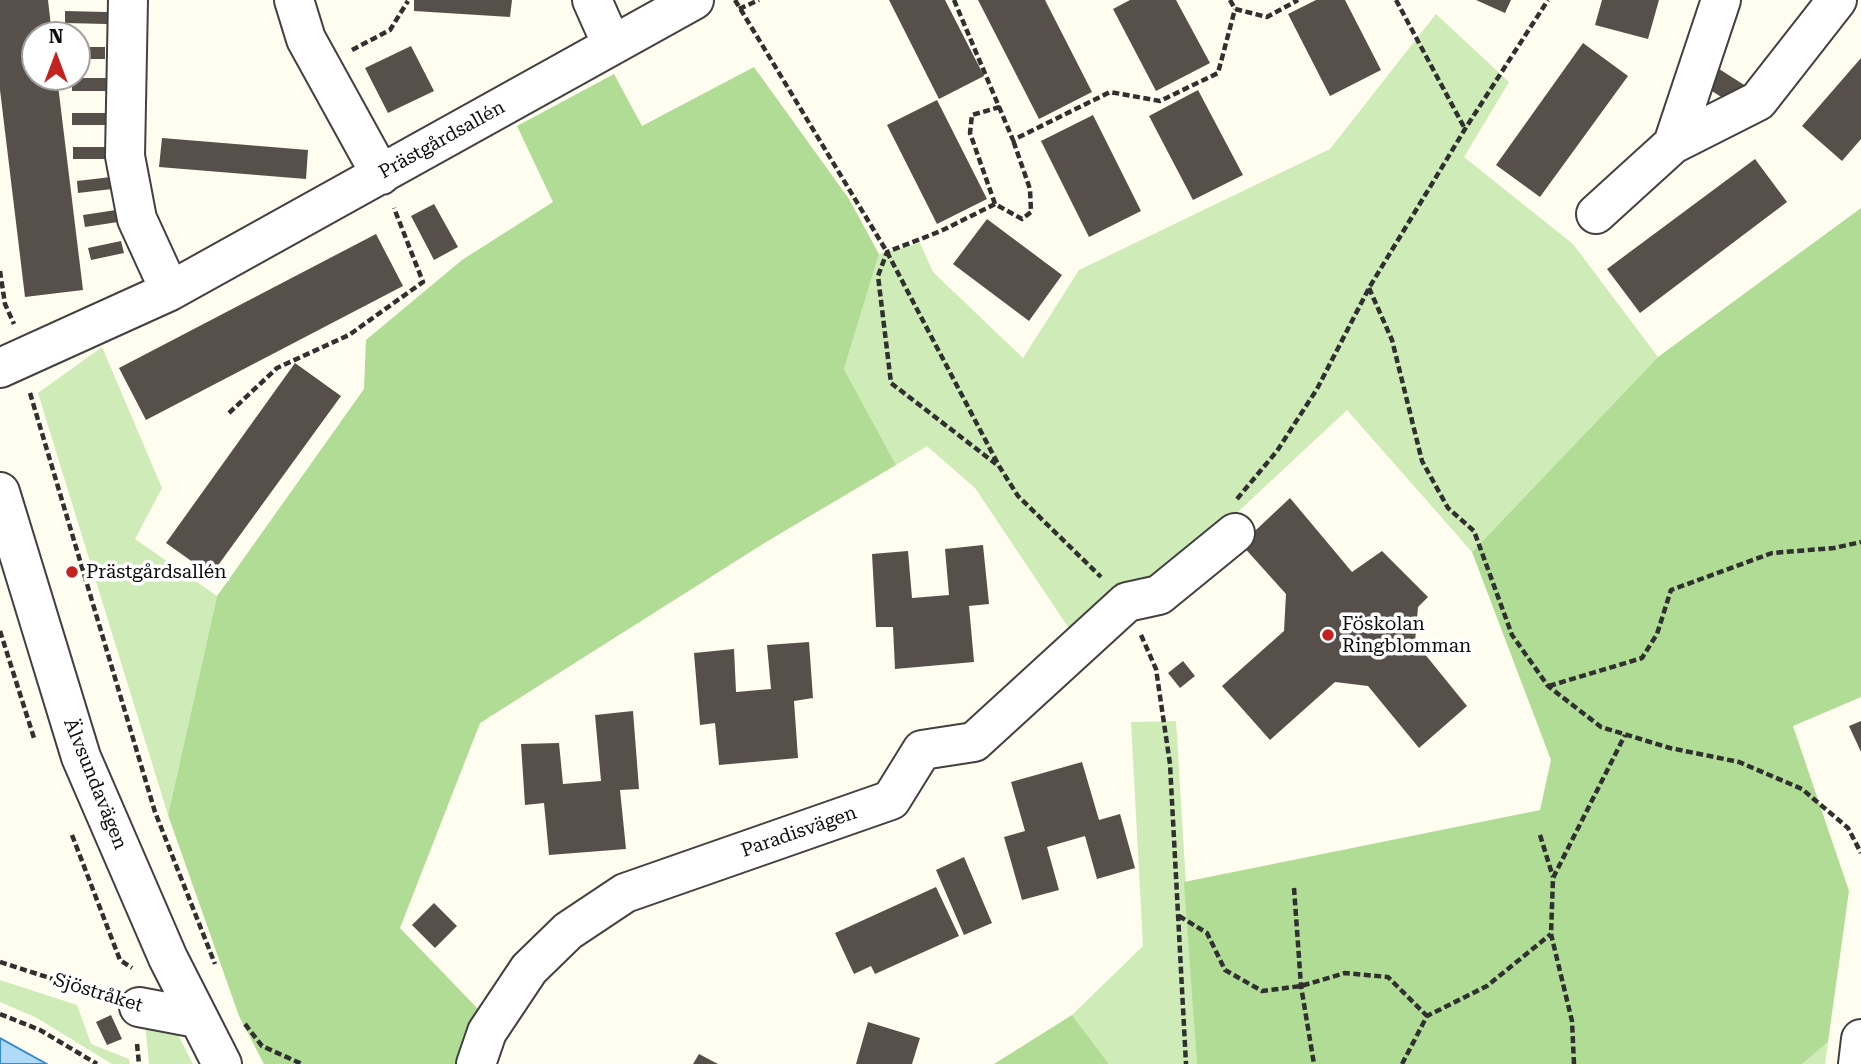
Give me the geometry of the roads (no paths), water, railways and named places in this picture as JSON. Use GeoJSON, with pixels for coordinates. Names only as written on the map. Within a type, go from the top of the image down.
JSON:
{"type":"FeatureCollection","features":[{"type":"Feature","properties":{"kind":"street"},"geometry":{"type":"LineString","coordinates":[[128,0],[125,156],[137,219],[170,291]]}},
{"type":"Feature","properties":{"kind":"street"},"geometry":{"type":"LineString","coordinates":[[294,0],[306,39],[381,175]]}},
{"type":"Feature","properties":{"kind":"street"},"geometry":{"type":"LineString","coordinates":[[592,0],[612,45]]}},
{"type":"Feature","properties":{"kind":"street","name":"Prästgårdsallén"},"geometry":{"type":"LineString","coordinates":[[10,363],[170,291],[691,0]]}},
{"type":"Feature","properties":{"kind":"street"},"geometry":{"type":"LineString","coordinates":[[1673,144],[1721,0]]}},
{"type":"Feature","properties":{"kind":"street"},"geometry":{"type":"LineString","coordinates":[[1596,214],[1673,144],[1758,102],[1837,0]]}},
{"type":"Feature","properties":{"kind":"street","name":"Älvsundavägen"},"geometry":{"type":"LineString","coordinates":[[0,492],[81,757],[168,958],[222,1064]]}},
{"type":"Feature","properties":{"kind":"street","name":"Paradisvägen"},"geometry":{"type":"LineString","coordinates":[[476,1064],[487,1032],[529,969],[568,930],[625,893],[891,800],[922,750],[974,742],[1127,602],[1159,595],[1234,518]]}},
{"type":"Feature","properties":{"kind":"street","name":"Sjöstråket"},"geometry":{"type":"LineString","coordinates":[[139,1007],[197,1018]]}},
{"type":"Feature","properties":{"kind":"street"},"geometry":{"type":"LineString","coordinates":[[1858,1064],[1861,1039]]}},
{"type":"Feature","properties":{"kind":"water"},"geometry":{"type":"Polygon","coordinates":[[[0,1038],[47,1064],[0,1064],[0,1038]]]}},
{"type":"Feature","properties":{"kind":"place","name":"Prästgårdsallén"},"geometry":{"type":"Point","coordinates":[72,572]}},
{"type":"Feature","properties":{"kind":"place","name":"Föskolan Ringblomman"},"geometry":{"type":"Point","coordinates":[1328,635]}}]}
